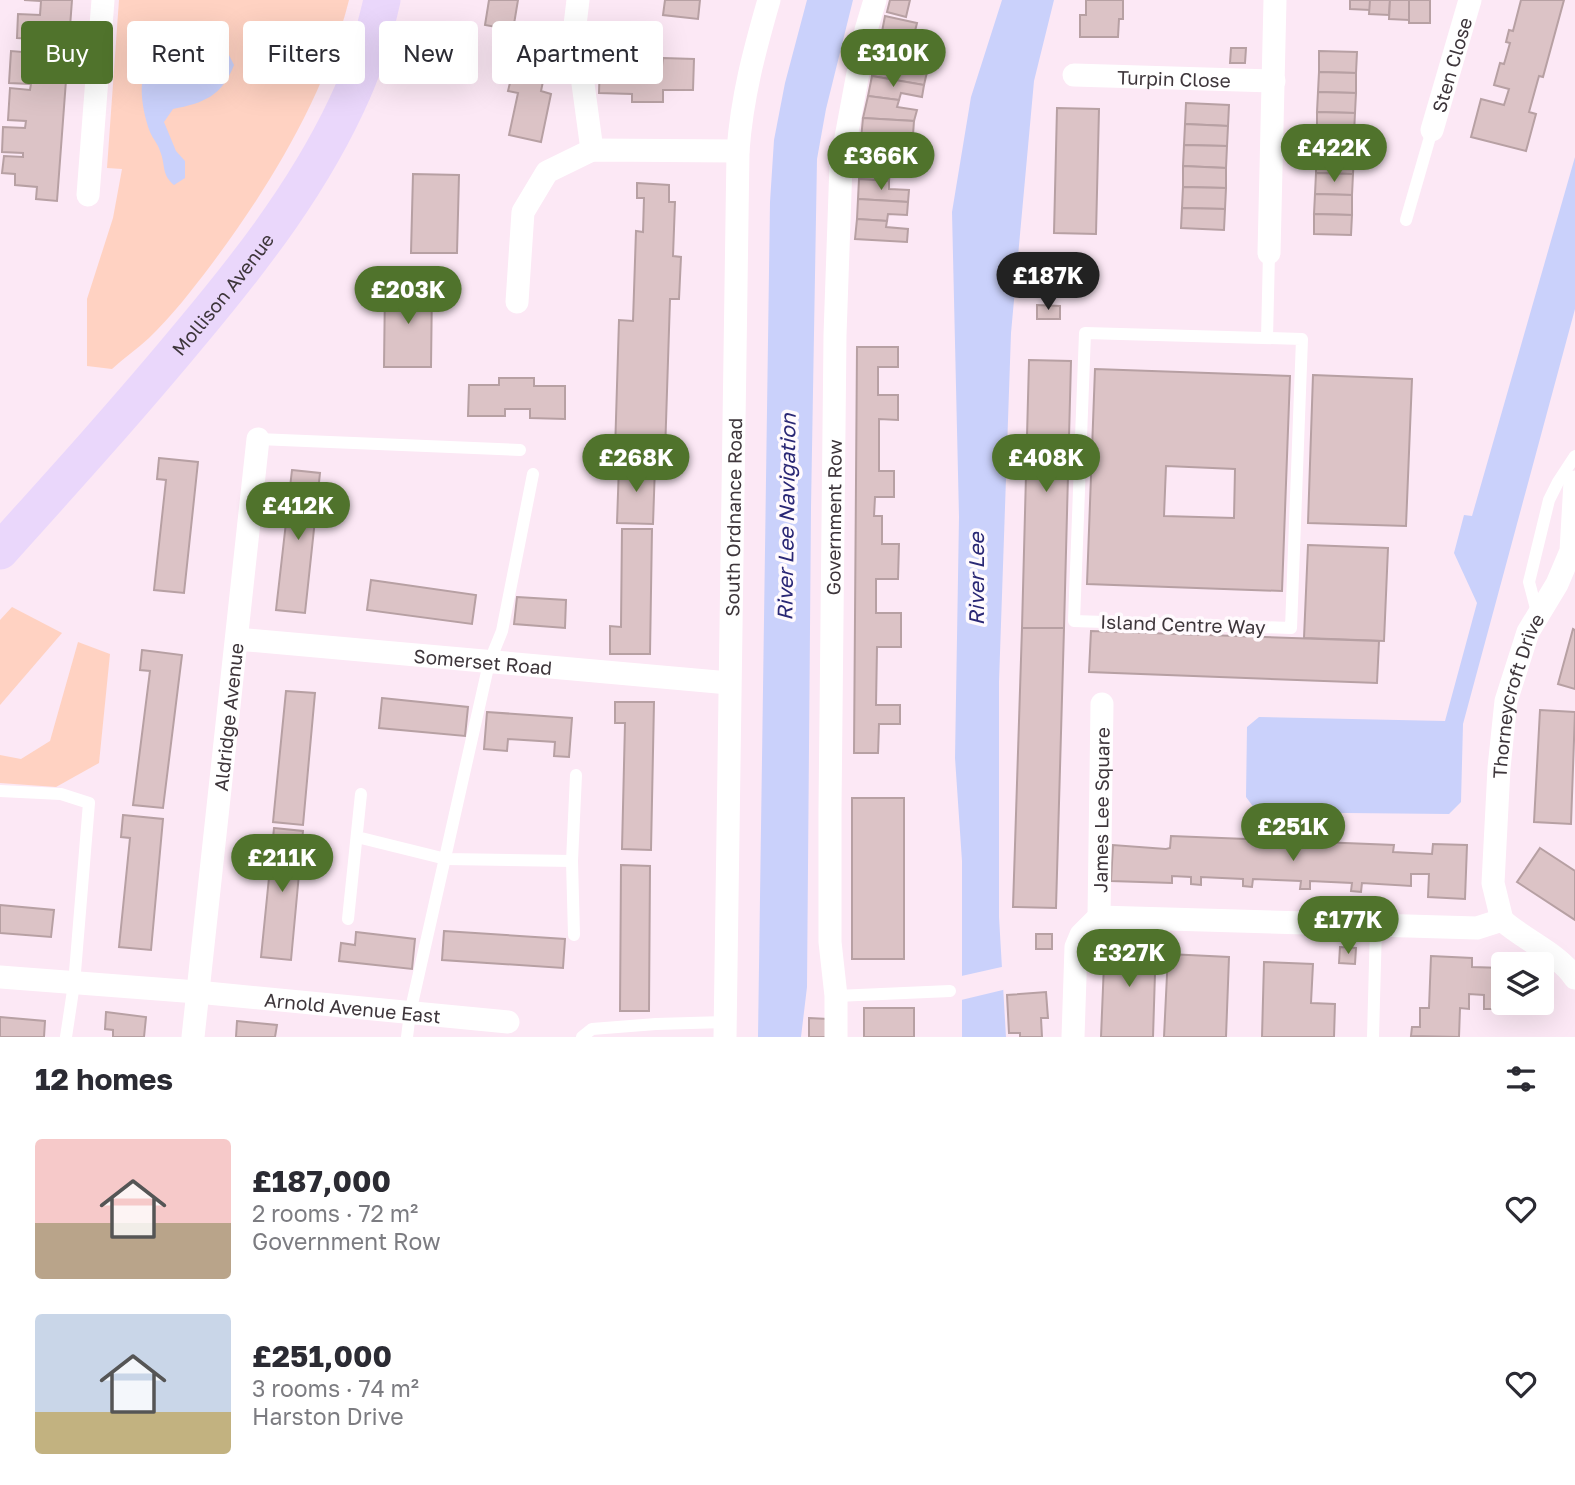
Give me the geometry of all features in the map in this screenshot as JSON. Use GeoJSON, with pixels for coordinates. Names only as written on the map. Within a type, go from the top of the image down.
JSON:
{"type":"FeatureCollection","features":[{"type":"Feature","properties":{"kind":"main road","name":"Mollison Avenue"},"geometry":{"type":"LineString","coordinates":[[0,551],[132,405],[249,265],[323,153],[354,90],[373,36],[382,0]]}},
{"type":"Feature","properties":{"kind":"street"},"geometry":{"type":"LineString","coordinates":[[88,195],[103,0]]}},
{"type":"Feature","properties":{"kind":"street"},"geometry":{"type":"LineString","coordinates":[[578,0],[575,24],[592,150]]}},
{"type":"Feature","properties":{"kind":"street","name":"South Ordnance Road"},"geometry":{"type":"LineString","coordinates":[[725,1030],[738,151],[741,110],[769,0]]}},
{"type":"Feature","properties":{"kind":"street","name":"Government Row"},"geometry":{"type":"LineString","coordinates":[[836,1037],[836,996],[830,942],[835,335],[841,177],[866,30],[875,0]]}},
{"type":"Feature","properties":{"kind":"street"},"geometry":{"type":"LineString","coordinates":[[1269,253],[1275,0]]}},
{"type":"Feature","properties":{"kind":"street","name":"Sten Close"},"geometry":{"type":"LineString","coordinates":[[1432,130],[1470,0]]}},
{"type":"Feature","properties":{"kind":"street","name":"Turpin Close"},"geometry":{"type":"LineString","coordinates":[[1074,75],[1274,81]]}},
{"type":"Feature","properties":{"kind":"street"},"geometry":{"type":"LineString","coordinates":[[517,302],[523,212],[547,172],[592,150],[738,151]]}},
{"type":"Feature","properties":{"kind":"street","name":"Aldridge Avenue"},"geometry":{"type":"LineString","coordinates":[[193,1037],[258,439]]}},
{"type":"Feature","properties":{"kind":"street","name":"Thorneycroft Drive"},"geometry":{"type":"LineString","coordinates":[[1502,920],[1493,883],[1499,768],[1506,701],[1528,632],[1573,552],[1575,482]]}},
{"type":"Feature","properties":{"kind":"street","name":"Somerset Road"},"geometry":{"type":"LineString","coordinates":[[237,639],[729,683]]}},
{"type":"Feature","properties":{"kind":"street","name":"James Lee Square"},"geometry":{"type":"LineString","coordinates":[[1098,917],[1102,704]]}},
{"type":"Feature","properties":{"kind":"street"},"geometry":{"type":"LineString","coordinates":[[1073,1037],[1076,947],[1081,935],[1098,917],[1477,928],[1502,920],[1515,932],[1542,948],[1575,978]]}},
{"type":"Feature","properties":{"kind":"street","name":"Arnold Avenue East"},"geometry":{"type":"LineString","coordinates":[[0,977],[197,992],[508,1022]]}},
{"type":"Feature","properties":{"kind":"lane"},"geometry":{"type":"LineString","coordinates":[[1406,220],[1432,130]]}},
{"type":"Feature","properties":{"kind":"lane"},"geometry":{"type":"LineString","coordinates":[[1267,338],[1269,253]]}},
{"type":"Feature","properties":{"kind":"lane","name":"Island Centre Way"},"geometry":{"type":"LineString","coordinates":[[1085,333],[1267,338],[1302,339],[1292,628],[1074,621],[1085,333]]}},
{"type":"Feature","properties":{"kind":"lane"},"geometry":{"type":"LineString","coordinates":[[258,439],[520,450]]}},
{"type":"Feature","properties":{"kind":"lane"},"geometry":{"type":"LineString","coordinates":[[1538,617],[1529,582],[1549,500],[1575,456]]}},
{"type":"Feature","properties":{"kind":"lane"},"geometry":{"type":"LineString","coordinates":[[407,1037],[410,1013],[489,663],[502,631],[533,474]]}},
{"type":"Feature","properties":{"kind":"lane"},"geometry":{"type":"LineString","coordinates":[[574,935],[572,861],[576,775]]}},
{"type":"Feature","properties":{"kind":"lane"},"geometry":{"type":"LineString","coordinates":[[0,791],[61,794],[89,803],[74,984],[66,1037]]}},
{"type":"Feature","properties":{"kind":"lane"},"geometry":{"type":"LineString","coordinates":[[348,919],[361,794]]}},
{"type":"Feature","properties":{"kind":"lane"},"geometry":{"type":"LineString","coordinates":[[356,837],[446,859],[572,861]]}},
{"type":"Feature","properties":{"kind":"lane"},"geometry":{"type":"LineString","coordinates":[[1373,1037],[1376,926]]}},
{"type":"Feature","properties":{"kind":"lane"},"geometry":{"type":"LineString","coordinates":[[836,996],[950,991]]}},
{"type":"Feature","properties":{"kind":"lane"},"geometry":{"type":"LineString","coordinates":[[582,1037],[592,1029],[656,1024],[725,1030]]}},
{"type":"Feature","properties":{"kind":"shaded area"},"geometry":{"type":"Polygon","coordinates":[[[119,0],[349,0],[343,21],[243,21],[243,84],[320,84],[293,139],[233,235],[174,312],[149,338],[112,369],[87,366],[87,299],[113,218],[122,169],[107,168],[119,0]]]}},
{"type":"Feature","properties":{"kind":"shaded area"},"geometry":{"type":"Polygon","coordinates":[[[12,607],[62,633],[0,705],[0,620],[12,607]]]}},
{"type":"Feature","properties":{"kind":"shaded area"},"geometry":{"type":"Polygon","coordinates":[[[78,642],[110,654],[99,763],[56,787],[0,783],[0,755],[21,759],[50,741],[78,642]]]}},
{"type":"Feature","properties":{"kind":"water","name":"River Lee Navigation"},"geometry":{"type":"Polygon","coordinates":[[[807,0],[853,0],[826,109],[817,159],[807,987],[801,1037],[758,1037],[770,202],[774,140],[785,83],[807,0]]]}},
{"type":"Feature","properties":{"kind":"water","name":"River Lee"},"geometry":{"type":"Polygon","coordinates":[[[1002,0],[1054,0],[1034,81],[1011,333],[999,682],[999,917],[1006,1037],[962,1037],[962,861],[955,758],[959,517],[952,212],[971,97],[1002,0]]]}},
{"type":"Feature","properties":{"kind":"water"},"geometry":{"type":"Polygon","coordinates":[[[229,55],[234,65],[229,76],[229,55]]]}},
{"type":"Feature","properties":{"kind":"water"},"geometry":{"type":"Polygon","coordinates":[[[142,84],[224,84],[203,101],[173,109],[164,122],[176,151],[185,161],[185,178],[174,185],[165,173],[162,156],[150,132],[142,84]]]}},
{"type":"Feature","properties":{"kind":"water"},"geometry":{"type":"Polygon","coordinates":[[[1575,157],[1575,309],[1463,724],[1461,802],[1449,814],[1257,812],[1246,797],[1247,727],[1259,717],[1445,721],[1477,603],[1454,553],[1464,515],[1472,516],[1575,157]]]}},
{"type":"Feature","properties":{"kind":"pier"},"geometry":{"type":"Polygon","coordinates":[[[1006,966],[1007,989],[957,1001],[957,977],[1006,966]]]}},
{"type":"Feature","properties":{"kind":"building"},"geometry":{"type":"Polygon","coordinates":[[[24,0],[72,0],[70,21],[21,21],[21,38],[17,38],[18,14],[40,15],[41,1],[24,0]]]}},
{"type":"Feature","properties":{"kind":"building"},"geometry":{"type":"Polygon","coordinates":[[[489,0],[518,0],[514,21],[492,21],[492,26],[485,25],[489,0]]]}},
{"type":"Feature","properties":{"kind":"building"},"geometry":{"type":"Polygon","coordinates":[[[665,0],[700,0],[698,19],[663,15],[665,0]]]}},
{"type":"Feature","properties":{"kind":"building"},"geometry":{"type":"Polygon","coordinates":[[[890,0],[910,0],[906,17],[887,12],[890,0]]]}},
{"type":"Feature","properties":{"kind":"building"},"geometry":{"type":"Polygon","coordinates":[[[1086,0],[1123,0],[1123,19],[1119,19],[1118,37],[1080,37],[1080,15],[1086,15],[1086,0]]]}},
{"type":"Feature","properties":{"kind":"building"},"geometry":{"type":"Polygon","coordinates":[[[1350,0],[1370,0],[1370,10],[1350,9],[1350,0]]]}},
{"type":"Feature","properties":{"kind":"building"},"geometry":{"type":"Polygon","coordinates":[[[1370,0],[1390,0],[1389,15],[1369,14],[1370,0]]]}},
{"type":"Feature","properties":{"kind":"building"},"geometry":{"type":"Polygon","coordinates":[[[1390,0],[1409,0],[1409,20],[1389,19],[1390,0]]]}},
{"type":"Feature","properties":{"kind":"building"},"geometry":{"type":"Polygon","coordinates":[[[1409,0],[1430,0],[1430,23],[1409,23],[1409,0]]]}},
{"type":"Feature","properties":{"kind":"building"},"geometry":{"type":"Polygon","coordinates":[[[1521,0],[1564,0],[1543,77],[1539,76],[1529,112],[1536,114],[1526,151],[1471,137],[1481,99],[1504,105],[1509,89],[1494,85],[1500,63],[1504,64],[1510,43],[1506,42],[1509,30],[1513,31],[1521,0]]]}},
{"type":"Feature","properties":{"kind":"building"},"geometry":{"type":"Polygon","coordinates":[[[885,16],[917,23],[915,31],[935,35],[932,47],[881,37],[885,16]]]}},
{"type":"Feature","properties":{"kind":"building"},"geometry":{"type":"Polygon","coordinates":[[[881,37],[932,47],[929,59],[909,54],[907,64],[876,57],[881,37]]]}},
{"type":"Feature","properties":{"kind":"building"},"geometry":{"type":"Polygon","coordinates":[[[1231,48],[1246,48],[1245,63],[1230,63],[1231,48]]]}},
{"type":"Feature","properties":{"kind":"building"},"geometry":{"type":"Polygon","coordinates":[[[11,51],[21,52],[21,84],[9,83],[11,51]]]}},
{"type":"Feature","properties":{"kind":"building"},"geometry":{"type":"Polygon","coordinates":[[[1319,51],[1357,52],[1356,73],[1319,72],[1319,51]]]}},
{"type":"Feature","properties":{"kind":"building"},"geometry":{"type":"Polygon","coordinates":[[[876,57],[927,72],[924,85],[872,76],[876,57]]]}},
{"type":"Feature","properties":{"kind":"building"},"geometry":{"type":"Polygon","coordinates":[[[663,58],[694,59],[693,90],[663,90],[663,102],[632,102],[632,94],[599,93],[599,84],[663,84],[663,58]]]}},
{"type":"Feature","properties":{"kind":"building"},"geometry":{"type":"Polygon","coordinates":[[[1319,72],[1356,73],[1356,93],[1318,92],[1319,72]]]}},
{"type":"Feature","properties":{"kind":"building"},"geometry":{"type":"Polygon","coordinates":[[[872,76],[924,85],[922,97],[901,93],[899,100],[868,96],[872,76]]]}},
{"type":"Feature","properties":{"kind":"building"},"geometry":{"type":"Polygon","coordinates":[[[31,84],[66,84],[57,201],[36,199],[37,187],[15,185],[15,174],[2,173],[4,156],[23,157],[23,153],[2,152],[3,127],[25,128],[26,121],[8,120],[10,88],[30,90],[31,84]]]}},
{"type":"Feature","properties":{"kind":"building"},"geometry":{"type":"Polygon","coordinates":[[[510,84],[542,84],[541,91],[551,94],[541,142],[509,135],[518,93],[508,91],[510,84]]]}},
{"type":"Feature","properties":{"kind":"building"},"geometry":{"type":"Polygon","coordinates":[[[1318,92],[1356,93],[1355,113],[1317,112],[1318,92]]]}},
{"type":"Feature","properties":{"kind":"building"},"geometry":{"type":"Polygon","coordinates":[[[868,96],[899,100],[897,107],[917,110],[914,121],[863,118],[868,96]]]}},
{"type":"Feature","properties":{"kind":"building"},"geometry":{"type":"Polygon","coordinates":[[[1186,103],[1229,105],[1228,126],[1185,124],[1186,103]]]}},
{"type":"Feature","properties":{"kind":"building"},"geometry":{"type":"Polygon","coordinates":[[[1057,108],[1099,109],[1096,234],[1054,233],[1057,108]]]}},
{"type":"Feature","properties":{"kind":"building"},"geometry":{"type":"Polygon","coordinates":[[[1317,112],[1355,113],[1354,134],[1317,132],[1317,112]]]}},
{"type":"Feature","properties":{"kind":"building"},"geometry":{"type":"Polygon","coordinates":[[[863,118],[914,121],[913,135],[893,133],[893,141],[861,139],[863,118]]]}},
{"type":"Feature","properties":{"kind":"building"},"geometry":{"type":"Polygon","coordinates":[[[1185,124],[1228,126],[1227,146],[1184,145],[1185,124]]]}},
{"type":"Feature","properties":{"kind":"building"},"geometry":{"type":"Polygon","coordinates":[[[1317,132],[1354,134],[1354,154],[1316,153],[1317,132]]]}},
{"type":"Feature","properties":{"kind":"building"},"geometry":{"type":"Polygon","coordinates":[[[861,139],[893,141],[892,148],[912,149],[912,161],[860,158],[861,139]]]}},
{"type":"Feature","properties":{"kind":"building"},"geometry":{"type":"Polygon","coordinates":[[[1184,145],[1227,146],[1226,168],[1183,166],[1184,145]]]}},
{"type":"Feature","properties":{"kind":"building"},"geometry":{"type":"Polygon","coordinates":[[[1316,153],[1354,154],[1353,174],[1316,173],[1316,153]]]}},
{"type":"Feature","properties":{"kind":"building"},"geometry":{"type":"Polygon","coordinates":[[[860,158],[912,161],[911,173],[890,172],[889,181],[859,179],[860,158]]]}},
{"type":"Feature","properties":{"kind":"building"},"geometry":{"type":"Polygon","coordinates":[[[1183,166],[1226,168],[1226,188],[1183,187],[1183,166]]]}},
{"type":"Feature","properties":{"kind":"building"},"geometry":{"type":"Polygon","coordinates":[[[1316,173],[1353,174],[1352,195],[1315,194],[1316,173]]]}},
{"type":"Feature","properties":{"kind":"building"},"geometry":{"type":"Polygon","coordinates":[[[413,174],[459,175],[457,253],[411,253],[413,174]]]}},
{"type":"Feature","properties":{"kind":"building"},"geometry":{"type":"Polygon","coordinates":[[[859,179],[889,181],[889,189],[909,190],[908,202],[858,199],[859,179]]]}},
{"type":"Feature","properties":{"kind":"building"},"geometry":{"type":"Polygon","coordinates":[[[637,183],[669,185],[669,202],[675,202],[673,256],[681,257],[679,299],[670,299],[665,453],[615,451],[619,320],[633,321],[636,231],[643,232],[644,198],[637,198],[637,183]]]}},
{"type":"Feature","properties":{"kind":"building"},"geometry":{"type":"Polygon","coordinates":[[[1183,187],[1226,188],[1225,209],[1182,208],[1183,187]]]}},
{"type":"Feature","properties":{"kind":"building"},"geometry":{"type":"Polygon","coordinates":[[[1315,194],[1352,195],[1352,215],[1314,214],[1315,194]]]}},
{"type":"Feature","properties":{"kind":"building"},"geometry":{"type":"Polygon","coordinates":[[[858,199],[908,202],[907,215],[888,214],[887,221],[857,219],[858,199]]]}},
{"type":"Feature","properties":{"kind":"building"},"geometry":{"type":"Polygon","coordinates":[[[1182,208],[1225,209],[1224,230],[1181,228],[1182,208]]]}},
{"type":"Feature","properties":{"kind":"building"},"geometry":{"type":"Polygon","coordinates":[[[1314,214],[1352,215],[1351,235],[1314,234],[1314,214]]]}},
{"type":"Feature","properties":{"kind":"building"},"geometry":{"type":"Polygon","coordinates":[[[857,219],[887,221],[886,227],[908,229],[907,242],[855,239],[857,219]]]}},
{"type":"Feature","properties":{"kind":"building"},"geometry":{"type":"Polygon","coordinates":[[[385,286],[432,286],[431,367],[384,367],[385,286]]]}},
{"type":"Feature","properties":{"kind":"building"},"geometry":{"type":"Polygon","coordinates":[[[1037,305],[1060,306],[1060,319],[1037,319],[1037,305]]]}},
{"type":"Feature","properties":{"kind":"building"},"geometry":{"type":"Polygon","coordinates":[[[857,347],[898,347],[898,367],[878,367],[878,395],[898,395],[898,420],[879,419],[879,471],[894,471],[894,497],[875,497],[874,516],[882,516],[882,544],[899,544],[898,579],[876,579],[876,613],[901,613],[901,647],[877,647],[876,705],[900,705],[900,724],[879,724],[878,753],[854,753],[857,347]]]}},
{"type":"Feature","properties":{"kind":"building"},"geometry":{"type":"Polygon","coordinates":[[[1029,360],[1071,361],[1064,628],[1022,628],[1029,360]]]}},
{"type":"Feature","properties":{"kind":"building"},"geometry":{"type":"Polygon","coordinates":[[[1095,369],[1290,376],[1282,591],[1087,584],[1095,369]],[[1166,466],[1164,516],[1234,518],[1235,469],[1166,466]]]}},
{"type":"Feature","properties":{"kind":"building"},"geometry":{"type":"Polygon","coordinates":[[[1313,375],[1412,379],[1406,526],[1308,523],[1313,375]]]}},
{"type":"Feature","properties":{"kind":"building"},"geometry":{"type":"Polygon","coordinates":[[[499,378],[534,378],[534,386],[565,386],[565,419],[530,418],[530,409],[505,409],[505,416],[468,416],[469,385],[499,385],[499,378]]]}},
{"type":"Feature","properties":{"kind":"building"},"geometry":{"type":"Polygon","coordinates":[[[159,458],[198,462],[184,593],[154,590],[166,480],[157,479],[159,458]]]}},
{"type":"Feature","properties":{"kind":"building"},"geometry":{"type":"Polygon","coordinates":[[[619,465],[655,466],[653,524],[617,523],[619,465]]]}},
{"type":"Feature","properties":{"kind":"building"},"geometry":{"type":"Polygon","coordinates":[[[292,470],[320,473],[305,613],[276,610],[292,470]]]}},
{"type":"Feature","properties":{"kind":"building"},"geometry":{"type":"Polygon","coordinates":[[[622,529],[652,529],[650,654],[610,654],[610,626],[621,627],[622,529]]]}},
{"type":"Feature","properties":{"kind":"building"},"geometry":{"type":"Polygon","coordinates":[[[1308,545],[1388,548],[1384,641],[1304,638],[1308,545]]]}},
{"type":"Feature","properties":{"kind":"building"},"geometry":{"type":"Polygon","coordinates":[[[371,580],[476,595],[472,624],[367,610],[371,580]]]}},
{"type":"Feature","properties":{"kind":"building"},"geometry":{"type":"Polygon","coordinates":[[[517,597],[566,600],[565,628],[514,624],[517,597]]]}},
{"type":"Feature","properties":{"kind":"building"},"geometry":{"type":"Polygon","coordinates":[[[1022,628],[1064,628],[1056,908],[1013,907],[1022,628]]]}},
{"type":"Feature","properties":{"kind":"building"},"geometry":{"type":"Polygon","coordinates":[[[1573,629],[1575,630],[1575,689],[1558,684],[1573,629]]]}},
{"type":"Feature","properties":{"kind":"building"},"geometry":{"type":"Polygon","coordinates":[[[1091,631],[1379,641],[1377,683],[1089,672],[1091,631]]]}},
{"type":"Feature","properties":{"kind":"building"},"geometry":{"type":"Polygon","coordinates":[[[142,650],[182,655],[163,808],[133,805],[150,671],[140,670],[142,650]]]}},
{"type":"Feature","properties":{"kind":"building"},"geometry":{"type":"Polygon","coordinates":[[[286,691],[315,693],[303,825],[273,822],[286,691]]]}},
{"type":"Feature","properties":{"kind":"building"},"geometry":{"type":"Polygon","coordinates":[[[382,698],[468,707],[465,736],[379,728],[382,698]]]}},
{"type":"Feature","properties":{"kind":"building"},"geometry":{"type":"Polygon","coordinates":[[[615,702],[654,702],[651,850],[622,849],[625,723],[615,723],[615,702]]]}},
{"type":"Feature","properties":{"kind":"building"},"geometry":{"type":"Polygon","coordinates":[[[1540,710],[1575,712],[1571,824],[1534,822],[1540,710]]]}},
{"type":"Feature","properties":{"kind":"building"},"geometry":{"type":"Polygon","coordinates":[[[487,712],[572,718],[569,757],[554,756],[555,742],[508,739],[507,751],[484,749],[487,712]]]}},
{"type":"Feature","properties":{"kind":"building"},"geometry":{"type":"Polygon","coordinates":[[[852,798],[904,798],[904,959],[852,959],[852,798]]]}},
{"type":"Feature","properties":{"kind":"building"},"geometry":{"type":"Polygon","coordinates":[[[123,815],[163,819],[151,950],[119,947],[130,838],[121,837],[123,815]]]}},
{"type":"Feature","properties":{"kind":"building"},"geometry":{"type":"Polygon","coordinates":[[[274,828],[303,831],[291,960],[261,957],[274,828]]]}},
{"type":"Feature","properties":{"kind":"building"},"geometry":{"type":"Polygon","coordinates":[[[1171,836],[1394,845],[1393,852],[1432,854],[1433,844],[1467,845],[1465,899],[1428,897],[1429,874],[1411,874],[1411,886],[1362,883],[1361,892],[1351,891],[1352,883],[1310,881],[1310,889],[1300,889],[1301,881],[1253,879],[1252,887],[1243,886],[1243,879],[1201,877],[1201,885],[1191,884],[1191,877],[1172,876],[1172,883],[1111,881],[1113,845],[1166,849],[1170,848],[1171,836]]]}},
{"type":"Feature","properties":{"kind":"building"},"geometry":{"type":"Polygon","coordinates":[[[1540,848],[1575,871],[1575,920],[1517,882],[1540,848]]]}},
{"type":"Feature","properties":{"kind":"building"},"geometry":{"type":"Polygon","coordinates":[[[621,865],[650,866],[649,1011],[620,1011],[621,865]]]}},
{"type":"Feature","properties":{"kind":"building"},"geometry":{"type":"Polygon","coordinates":[[[0,905],[54,910],[51,937],[0,933],[0,905]]]}},
{"type":"Feature","properties":{"kind":"building"},"geometry":{"type":"Polygon","coordinates":[[[444,931],[565,939],[563,968],[442,960],[444,931]]]}},
{"type":"Feature","properties":{"kind":"building"},"geometry":{"type":"Polygon","coordinates":[[[356,932],[415,939],[412,969],[339,961],[341,943],[355,945],[356,932]]]}},
{"type":"Feature","properties":{"kind":"building"},"geometry":{"type":"Polygon","coordinates":[[[1036,934],[1052,934],[1052,949],[1036,949],[1036,934]]]}},
{"type":"Feature","properties":{"kind":"building"},"geometry":{"type":"Polygon","coordinates":[[[1105,939],[1156,941],[1153,1037],[1101,1037],[1105,939]]]}},
{"type":"Feature","properties":{"kind":"building"},"geometry":{"type":"Polygon","coordinates":[[[1340,947],[1356,948],[1355,964],[1339,963],[1340,947]]]}},
{"type":"Feature","properties":{"kind":"building"},"geometry":{"type":"Polygon","coordinates":[[[1168,954],[1229,957],[1226,1037],[1164,1037],[1168,954]]]}},
{"type":"Feature","properties":{"kind":"building"},"geometry":{"type":"Polygon","coordinates":[[[1431,956],[1472,958],[1472,967],[1491,968],[1491,1009],[1484,1009],[1484,995],[1469,994],[1469,1009],[1460,1008],[1459,1037],[1411,1036],[1412,1027],[1420,1027],[1420,1008],[1429,1008],[1431,956]]]}},
{"type":"Feature","properties":{"kind":"building"},"geometry":{"type":"Polygon","coordinates":[[[1264,962],[1313,964],[1311,1003],[1335,1004],[1334,1037],[1262,1037],[1264,962]]]}},
{"type":"Feature","properties":{"kind":"building"},"geometry":{"type":"Polygon","coordinates":[[[1046,992],[1048,1018],[1041,1018],[1042,1037],[1020,1037],[1020,1033],[1009,1033],[1007,995],[1046,992]]]}},
{"type":"Feature","properties":{"kind":"building"},"geometry":{"type":"Polygon","coordinates":[[[864,1008],[914,1008],[914,1037],[864,1037],[864,1008]]]}},
{"type":"Feature","properties":{"kind":"building"},"geometry":{"type":"Polygon","coordinates":[[[106,1012],[146,1017],[144,1037],[113,1037],[113,1030],[105,1029],[106,1012]]]}},
{"type":"Feature","properties":{"kind":"building"},"geometry":{"type":"Polygon","coordinates":[[[0,1017],[45,1021],[44,1037],[0,1037],[0,1017]]]}},
{"type":"Feature","properties":{"kind":"building"},"geometry":{"type":"Polygon","coordinates":[[[809,1018],[828,1019],[828,1037],[809,1037],[809,1018]]]}},
{"type":"Feature","properties":{"kind":"building"},"geometry":{"type":"Polygon","coordinates":[[[237,1021],[277,1025],[275,1037],[236,1037],[237,1021]]]}}]}
